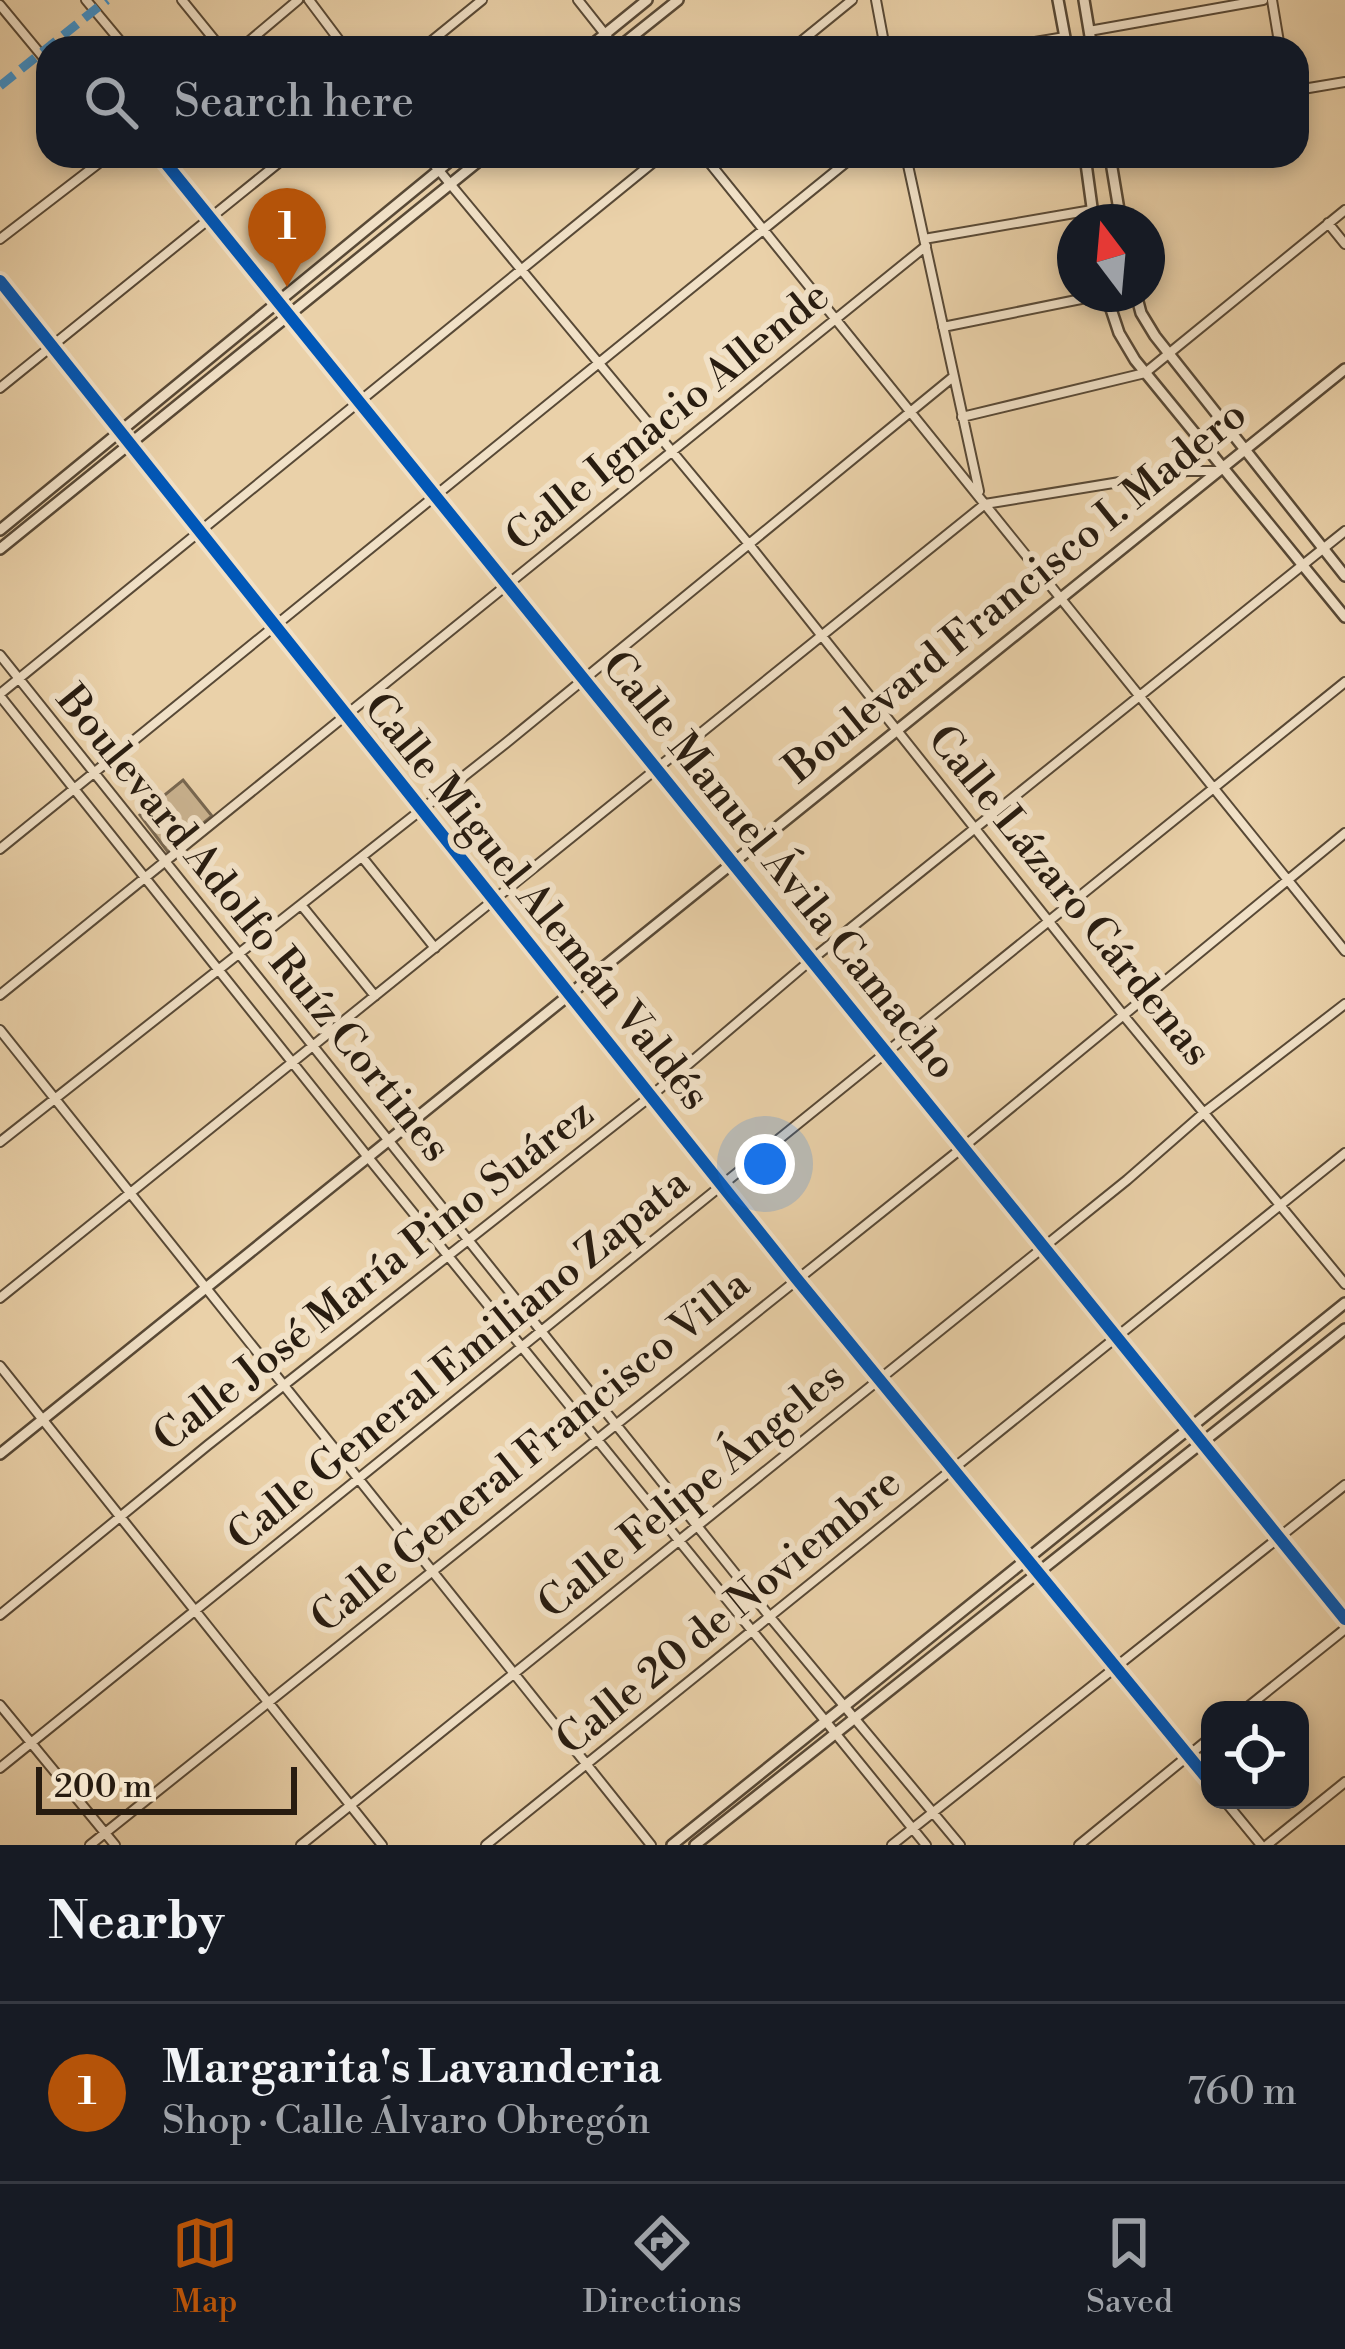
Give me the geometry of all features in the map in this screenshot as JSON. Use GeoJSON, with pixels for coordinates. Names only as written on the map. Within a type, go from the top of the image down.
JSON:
{"type":"FeatureCollection","features":[{"type":"Feature","properties":{"kind":"street"},"geometry":{"type":"LineString","coordinates":[[86,0],[116,36]]}},
{"type":"Feature","properties":{"kind":"street"},"geometry":{"type":"LineString","coordinates":[[182,0],[211,36]]}},
{"type":"Feature","properties":{"kind":"street"},"geometry":{"type":"LineString","coordinates":[[256,36],[298,0]]}},
{"type":"Feature","properties":{"kind":"street"},"geometry":{"type":"LineString","coordinates":[[309,0],[336,36]]}},
{"type":"Feature","properties":{"kind":"street"},"geometry":{"type":"LineString","coordinates":[[438,36],[482,0]]}},
{"type":"Feature","properties":{"kind":"street"},"geometry":{"type":"LineString","coordinates":[[578,0],[605,34]]}},
{"type":"Feature","properties":{"kind":"street"},"geometry":{"type":"LineString","coordinates":[[603,36],[647,0]]}},
{"type":"Feature","properties":{"kind":"street"},"geometry":{"type":"LineString","coordinates":[[632,36],[678,0]]}},
{"type":"Feature","properties":{"kind":"street"},"geometry":{"type":"LineString","coordinates":[[876,0],[883,36]]}},
{"type":"Feature","properties":{"kind":"street"},"geometry":{"type":"LineString","coordinates":[[1058,0],[1065,36]]}},
{"type":"Feature","properties":{"kind":"street"},"geometry":{"type":"LineString","coordinates":[[1084,0],[1090,36]]}},
{"type":"Feature","properties":{"kind":"street"},"geometry":{"type":"LineString","coordinates":[[1089,31],[1268,0],[1277,36]]}},
{"type":"Feature","properties":{"kind":"street"},"geometry":{"type":"LineString","coordinates":[[808,36],[847,1]]}},
{"type":"Feature","properties":{"kind":"street"},"geometry":{"type":"LineString","coordinates":[[1,2],[36,48]]}},
{"type":"Feature","properties":{"kind":"street"},"geometry":{"type":"LineString","coordinates":[[1309,88],[1345,82]]}},
{"type":"Feature","properties":{"kind":"street"},"geometry":{"type":"LineString","coordinates":[[0,239],[92,168]]}},
{"type":"Feature","properties":{"kind":"street","name":"Calle Manuel Ávila Camacho"},"geometry":{"type":"LineString","coordinates":[[170,168],[1345,1619]]}},
{"type":"Feature","properties":{"kind":"street"},"geometry":{"type":"LineString","coordinates":[[0,388],[271,168]]}},
{"type":"Feature","properties":{"kind":"street","name":"Calle Lázaro Cárdenas"},"geometry":{"type":"LineString","coordinates":[[436,168],[823,635],[1124,1016],[1345,1284]]}},
{"type":"Feature","properties":{"kind":"street"},"geometry":{"type":"LineString","coordinates":[[0,530],[442,168]]}},
{"type":"Feature","properties":{"kind":"street"},"geometry":{"type":"LineString","coordinates":[[0,549],[470,168]]}},
{"type":"Feature","properties":{"kind":"street"},"geometry":{"type":"LineString","coordinates":[[0,695],[646,168]]}},
{"type":"Feature","properties":{"kind":"street"},"geometry":{"type":"LineString","coordinates":[[714,168],[1345,951]]}},
{"type":"Feature","properties":{"kind":"street"},"geometry":{"type":"LineString","coordinates":[[0,849],[839,168]]}},
{"type":"Feature","properties":{"kind":"street"},"geometry":{"type":"LineString","coordinates":[[909,168],[983,501]]}},
{"type":"Feature","properties":{"kind":"street"},"geometry":{"type":"LineString","coordinates":[[1087,168],[1091,204]]}},
{"type":"Feature","properties":{"kind":"street"},"geometry":{"type":"LineString","coordinates":[[1112,168],[1118,204]]}},
{"type":"Feature","properties":{"kind":"street"},"geometry":{"type":"LineString","coordinates":[[962,417],[1144,373],[1345,210]]}},
{"type":"Feature","properties":{"kind":"street"},"geometry":{"type":"LineString","coordinates":[[925,243],[1057,222]]}},
{"type":"Feature","properties":{"kind":"street"},"geometry":{"type":"LineString","coordinates":[[1328,224],[1345,244]]}},
{"type":"Feature","properties":{"kind":"street","name":"Calle Ignacio Allende"},"geometry":{"type":"LineString","coordinates":[[0,995],[836,320],[925,243]]}},
{"type":"Feature","properties":{"kind":"street","name":"Calle Miguel Alemán Valdés"},"geometry":{"type":"LineString","coordinates":[[0,281],[796,1278],[1201,1771]]}},
{"type":"Feature","properties":{"kind":"street"},"geometry":{"type":"LineString","coordinates":[[943,327],[1057,304]]}},
{"type":"Feature","properties":{"kind":"street"},"geometry":{"type":"LineString","coordinates":[[1112,312],[1144,373],[1345,617]]}},
{"type":"Feature","properties":{"kind":"street"},"geometry":{"type":"LineString","coordinates":[[1142,312],[1170,355],[1345,576]]}},
{"type":"Feature","properties":{"kind":"street","name":"Boulevard Francisco I. Madero"},"geometry":{"type":"LineString","coordinates":[[0,1454],[1345,369]]}},
{"type":"Feature","properties":{"kind":"street"},"geometry":{"type":"LineString","coordinates":[[0,1142],[302,906],[953,377]]}},
{"type":"Feature","properties":{"kind":"street"},"geometry":{"type":"LineString","coordinates":[[0,1298],[983,501],[1221,469]]}},
{"type":"Feature","properties":{"kind":"street","name":"Calle José María Pino Suárez"},"geometry":{"type":"LineString","coordinates":[[0,1615],[650,1096],[811,960],[1345,531]]}},
{"type":"Feature","properties":{"kind":"street","name":"Boulevard Adolfo Ruíz Cortines"},"geometry":{"type":"LineString","coordinates":[[0,656],[770,1617],[960,1845]]}},
{"type":"Feature","properties":{"kind":"street","name":"Calle General Emiliano Zapata"},"geometry":{"type":"LineString","coordinates":[[0,1768],[1345,682]]}},
{"type":"Feature","properties":{"kind":"street","name":"Boulevard Adolfo Ruíz Cortines"},"geometry":{"type":"LineString","coordinates":[[0,695],[926,1845]]}},
{"type":"Feature","properties":{"kind":"street","name":"Calle General Francisco Villa"},"geometry":{"type":"LineString","coordinates":[[90,1845],[962,1148],[1345,833]]}},
{"type":"Feature","properties":{"kind":"street"},"geometry":{"type":"LineString","coordinates":[[362,857],[435,948]]}},
{"type":"Feature","properties":{"kind":"street"},"geometry":{"type":"LineString","coordinates":[[302,906],[375,996]]}},
{"type":"Feature","properties":{"kind":"street","name":"Calle Felipe Ángeles"},"geometry":{"type":"LineString","coordinates":[[301,1845],[1206,1111],[1345,1004]]}},
{"type":"Feature","properties":{"kind":"street"},"geometry":{"type":"LineString","coordinates":[[0,1030],[651,1845]]}},
{"type":"Feature","properties":{"kind":"street","name":"Calle 20 de Noviembre"},"geometry":{"type":"LineString","coordinates":[[486,1845],[1345,1153]]}},
{"type":"Feature","properties":{"kind":"street"},"geometry":{"type":"LineString","coordinates":[[672,1845],[1345,1303]]}},
{"type":"Feature","properties":{"kind":"street"},"geometry":{"type":"LineString","coordinates":[[694,1845],[1345,1328]]}},
{"type":"Feature","properties":{"kind":"street"},"geometry":{"type":"LineString","coordinates":[[0,1366],[382,1845]]}},
{"type":"Feature","properties":{"kind":"street"},"geometry":{"type":"LineString","coordinates":[[892,1845],[1345,1485]]}},
{"type":"Feature","properties":{"kind":"street"},"geometry":{"type":"LineString","coordinates":[[1255,1701],[1345,1629]]}},
{"type":"Feature","properties":{"kind":"street"},"geometry":{"type":"LineString","coordinates":[[0,1705],[115,1845]]}},
{"type":"Feature","properties":{"kind":"street"},"geometry":{"type":"LineString","coordinates":[[1079,1845],[1201,1745]]}},
{"type":"Feature","properties":{"kind":"street"},"geometry":{"type":"LineString","coordinates":[[1232,1809],[1264,1845],[1345,1782]]}},
{"type":"Feature","properties":{"kind":"shaded area"},"geometry":{"type":"Polygon","coordinates":[[[183,780],[212,816],[168,852],[140,815],[183,780]]]}},
{"type":"Feature","properties":{"kind":"marked path"},"geometry":{"type":"LineString","coordinates":[[62,36],[107,0]]}},
{"type":"Feature","properties":{"kind":"marked path"},"geometry":{"type":"LineString","coordinates":[[0,86],[36,57]]}},
{"type":"Feature","properties":{"kind":"cycle path"},"geometry":{"type":"LineString","coordinates":[[170,168],[1345,1619]]}},
{"type":"Feature","properties":{"kind":"cycle path"},"geometry":{"type":"LineString","coordinates":[[0,281],[796,1278],[1201,1771]]}},
{"type":"Feature","properties":{"kind":"place","name":"Margarita's Lavanderia"},"geometry":{"type":"Point","coordinates":[287,287]}}]}
